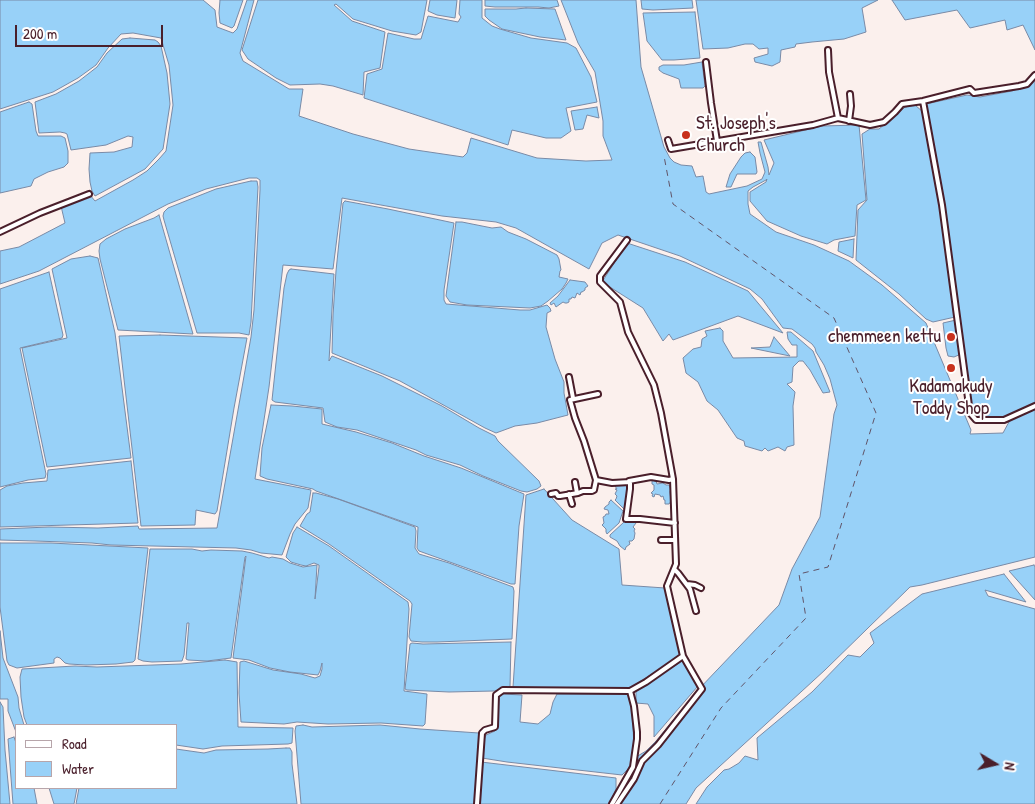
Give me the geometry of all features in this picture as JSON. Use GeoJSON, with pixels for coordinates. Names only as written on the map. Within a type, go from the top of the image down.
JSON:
{"type":"FeatureCollection","features":[{"type":"Feature","properties":{"kind":"street"},"geometry":{"type":"LineString","coordinates":[[828,50],[837,118]]}},
{"type":"Feature","properties":{"kind":"street"},"geometry":{"type":"LineString","coordinates":[[706,62],[710,102],[717,141]]}},
{"type":"Feature","properties":{"kind":"street"},"geometry":{"type":"LineString","coordinates":[[826,70],[837,118]]}},
{"type":"Feature","properties":{"kind":"street"},"geometry":{"type":"LineString","coordinates":[[668,140],[671,149],[813,125],[837,118],[870,125],[877,124],[884,122],[902,104],[924,101],[970,88],[974,93],[1019,86],[1027,84],[1035,75]]}},
{"type":"Feature","properties":{"kind":"street"},"geometry":{"type":"LineString","coordinates":[[849,120],[850,94]]}},
{"type":"Feature","properties":{"kind":"street"},"geometry":{"type":"LineString","coordinates":[[924,101],[942,205],[970,413],[976,420],[1004,420],[1035,406]]}},
{"type":"Feature","properties":{"kind":"street"},"geometry":{"type":"LineString","coordinates":[[0,232],[40,213],[89,194]]}},
{"type":"Feature","properties":{"kind":"street"},"geometry":{"type":"LineString","coordinates":[[617,804],[634,779],[642,761],[658,745],[702,689],[684,656],[668,586],[676,564],[674,479],[654,385],[628,332],[620,302],[600,282],[600,276],[627,240]]}},
{"type":"Feature","properties":{"kind":"street"},"geometry":{"type":"LineString","coordinates":[[550,494],[558,496],[592,491],[594,490],[596,480],[570,400],[572,398],[570,377]]}},
{"type":"Feature","properties":{"kind":"street"},"geometry":{"type":"LineString","coordinates":[[572,398],[598,394]]}},
{"type":"Feature","properties":{"kind":"street"},"geometry":{"type":"LineString","coordinates":[[596,480],[612,483],[651,477],[674,479]]}},
{"type":"Feature","properties":{"kind":"street"},"geometry":{"type":"LineString","coordinates":[[628,481],[630,482],[630,489],[626,519],[675,523]]}},
{"type":"Feature","properties":{"kind":"street"},"geometry":{"type":"LineString","coordinates":[[575,482],[577,493]]}},
{"type":"Feature","properties":{"kind":"street"},"geometry":{"type":"LineString","coordinates":[[569,494],[572,504]]}},
{"type":"Feature","properties":{"kind":"street"},"geometry":{"type":"LineString","coordinates":[[661,540],[675,540]]}},
{"type":"Feature","properties":{"kind":"street"},"geometry":{"type":"LineString","coordinates":[[674,569],[687,584],[693,596],[696,611]]}},
{"type":"Feature","properties":{"kind":"street"},"geometry":{"type":"LineString","coordinates":[[687,584],[701,588]]}},
{"type":"Feature","properties":{"kind":"street"},"geometry":{"type":"LineString","coordinates":[[477,804],[482,733],[494,727],[496,695],[503,690],[630,691],[684,656]]}},
{"type":"Feature","properties":{"kind":"street"},"geometry":{"type":"LineString","coordinates":[[612,804],[633,767],[636,749],[637,727],[630,691]]}},
{"type":"Feature","properties":{"kind":"water"},"geometry":{"type":"Polygon","coordinates":[[[0,0],[203,0],[215,10],[217,27],[233,33],[237,29],[247,0],[254,0],[240,53],[241,56],[243,61],[289,89],[303,89],[299,116],[353,134],[409,149],[463,157],[467,153],[471,138],[537,158],[586,161],[612,160],[603,136],[603,121],[595,72],[578,43],[561,0],[636,0],[641,67],[664,147],[674,162],[692,166],[696,177],[703,176],[706,192],[709,194],[747,186],[762,179],[765,172],[758,142],[761,142],[769,175],[774,163],[764,140],[822,126],[859,125],[866,200],[857,205],[855,236],[834,240],[827,244],[801,236],[767,221],[750,201],[750,192],[766,182],[767,179],[748,191],[750,214],[776,232],[814,245],[849,261],[882,285],[926,323],[971,430],[970,434],[1003,433],[1010,420],[1035,409],[1035,557],[910,587],[825,670],[696,788],[686,804],[613,804],[634,774],[636,757],[646,751],[656,741],[698,690],[779,605],[792,569],[820,517],[834,414],[837,405],[824,365],[812,344],[792,329],[783,328],[762,299],[750,289],[680,256],[618,235],[602,243],[589,269],[516,228],[496,222],[442,216],[342,198],[333,269],[283,265],[269,387],[255,479],[311,490],[308,508],[295,524],[282,555],[236,548],[0,540],[0,529],[138,526],[139,529],[217,528],[251,337],[260,180],[249,178],[206,189],[168,204],[39,271],[0,284],[0,251],[19,247],[65,223],[61,206],[90,195],[95,201],[147,171],[159,159],[166,151],[173,105],[169,65],[161,38],[133,33],[121,34],[96,65],[78,78],[53,92],[0,109],[0,0]]]}},
{"type":"Feature","properties":{"kind":"water"},"geometry":{"type":"Polygon","coordinates":[[[220,0],[243,0],[232,28],[220,23],[220,0]]]}},
{"type":"Feature","properties":{"kind":"water"},"geometry":{"type":"Polygon","coordinates":[[[258,0],[427,0],[421,32],[416,35],[392,31],[353,19],[336,4],[334,5],[352,21],[385,32],[380,68],[364,72],[363,95],[320,84],[290,85],[248,59],[242,50],[258,0]]]}},
{"type":"Feature","properties":{"kind":"water"},"geometry":{"type":"Polygon","coordinates":[[[430,0],[457,0],[455,18],[437,15],[428,11],[430,0]]]}},
{"type":"Feature","properties":{"kind":"water"},"geometry":{"type":"Polygon","coordinates":[[[460,0],[482,0],[482,18],[492,26],[531,38],[567,43],[576,48],[591,77],[597,102],[566,108],[571,131],[561,138],[546,138],[512,130],[508,145],[364,98],[367,74],[382,69],[388,33],[421,39],[428,16],[458,22],[461,17],[459,14],[460,0]]]}},
{"type":"Feature","properties":{"kind":"water"},"geometry":{"type":"Polygon","coordinates":[[[485,0],[557,0],[559,6],[549,8],[495,7],[485,6],[485,0]]]}},
{"type":"Feature","properties":{"kind":"water"},"geometry":{"type":"Polygon","coordinates":[[[641,0],[692,0],[693,8],[642,9],[641,0]]]}},
{"type":"Feature","properties":{"kind":"water"},"geometry":{"type":"Polygon","coordinates":[[[696,0],[878,0],[862,8],[866,32],[844,39],[796,44],[795,47],[781,50],[780,62],[772,66],[755,62],[754,58],[768,54],[768,48],[759,49],[753,44],[703,49],[696,0]]]}},
{"type":"Feature","properties":{"kind":"water"},"geometry":{"type":"Polygon","coordinates":[[[892,0],[1035,0],[1035,50],[1023,25],[1007,30],[1005,20],[970,28],[957,10],[905,20],[892,0]]]}},
{"type":"Feature","properties":{"kind":"water"},"geometry":{"type":"Polygon","coordinates":[[[485,9],[555,9],[566,40],[502,29],[485,16],[485,9]]]}},
{"type":"Feature","properties":{"kind":"water"},"geometry":{"type":"Polygon","coordinates":[[[695,12],[700,58],[662,60],[647,41],[643,13],[695,12]]]}},
{"type":"Feature","properties":{"kind":"water"},"geometry":{"type":"Polygon","coordinates":[[[122,39],[155,40],[161,46],[167,73],[170,104],[163,149],[145,169],[95,196],[90,182],[90,153],[114,152],[132,147],[133,137],[128,136],[106,145],[71,150],[67,134],[60,132],[39,133],[35,102],[56,94],[79,81],[97,67],[107,53],[122,39]]]}},
{"type":"Feature","properties":{"kind":"water"},"geometry":{"type":"Polygon","coordinates":[[[702,62],[705,86],[703,88],[681,88],[679,79],[659,70],[659,67],[663,65],[684,65],[702,62]]]}},
{"type":"Feature","properties":{"kind":"water"},"geometry":{"type":"Polygon","coordinates":[[[1035,79],[1035,403],[1003,418],[977,415],[972,412],[944,211],[926,104],[967,95],[980,97],[1012,91],[1030,84],[1035,79]]]}},
{"type":"Feature","properties":{"kind":"water"},"geometry":{"type":"Polygon","coordinates":[[[29,102],[32,104],[38,136],[61,136],[65,138],[68,163],[64,167],[34,179],[31,186],[0,193],[0,112],[29,102]]]}},
{"type":"Feature","properties":{"kind":"water"},"geometry":{"type":"Polygon","coordinates":[[[915,105],[923,112],[939,193],[955,317],[933,322],[926,319],[899,294],[856,260],[858,210],[867,200],[862,134],[870,129],[879,129],[905,107],[915,105]]]}},
{"type":"Feature","properties":{"kind":"water"},"geometry":{"type":"Polygon","coordinates":[[[597,107],[599,118],[587,115],[583,129],[575,130],[571,111],[597,107]]]}},
{"type":"Feature","properties":{"kind":"water"},"geometry":{"type":"Polygon","coordinates":[[[750,152],[755,157],[756,174],[737,174],[731,187],[726,187],[730,174],[741,157],[745,153],[750,152]]]}},
{"type":"Feature","properties":{"kind":"water"},"geometry":{"type":"Polygon","coordinates":[[[257,181],[258,187],[249,335],[239,333],[197,333],[164,220],[164,212],[168,208],[216,189],[257,181]]]}},
{"type":"Feature","properties":{"kind":"water"},"geometry":{"type":"Polygon","coordinates":[[[345,201],[454,223],[444,290],[446,304],[520,310],[530,310],[547,305],[551,311],[547,313],[546,327],[564,382],[568,415],[537,423],[515,426],[496,433],[400,381],[332,353],[336,271],[343,203],[345,201]]]}},
{"type":"Feature","properties":{"kind":"water"},"geometry":{"type":"Polygon","coordinates":[[[159,215],[193,334],[118,330],[100,259],[100,244],[125,229],[159,215]]]}},
{"type":"Feature","properties":{"kind":"water"},"geometry":{"type":"Polygon","coordinates":[[[456,222],[492,228],[501,227],[557,255],[561,270],[559,277],[568,279],[566,283],[562,289],[541,306],[530,308],[467,305],[450,302],[446,296],[456,222]]]}},
{"type":"Feature","properties":{"kind":"water"},"geometry":{"type":"Polygon","coordinates":[[[854,239],[853,258],[838,251],[839,242],[854,239]]]}},
{"type":"Feature","properties":{"kind":"water"},"geometry":{"type":"Polygon","coordinates":[[[627,243],[685,262],[748,291],[783,333],[738,316],[673,340],[669,334],[663,341],[643,308],[602,282],[627,243]]]}},
{"type":"Feature","properties":{"kind":"water"},"geometry":{"type":"Polygon","coordinates":[[[90,256],[98,258],[115,333],[131,458],[47,467],[22,348],[67,338],[52,269],[71,259],[90,256]]]}},
{"type":"Feature","properties":{"kind":"water"},"geometry":{"type":"Polygon","coordinates":[[[291,269],[334,274],[329,361],[332,356],[382,376],[442,406],[495,436],[539,481],[541,486],[527,492],[521,491],[460,465],[357,430],[337,427],[325,422],[323,408],[275,402],[272,400],[284,288],[287,274],[291,269]]]}},
{"type":"Feature","properties":{"kind":"water"},"geometry":{"type":"Polygon","coordinates":[[[49,272],[63,335],[62,338],[20,348],[46,474],[45,478],[0,487],[0,289],[49,272]]]}},
{"type":"Feature","properties":{"kind":"water"},"geometry":{"type":"Polygon","coordinates":[[[570,280],[585,282],[588,286],[580,295],[577,293],[575,298],[569,299],[569,302],[563,302],[556,307],[554,303],[551,305],[550,303],[570,280]]]}},
{"type":"Feature","properties":{"kind":"water","name":"chemmeen kettu"},"geometry":{"type":"Polygon","coordinates":[[[956,320],[961,354],[954,357],[948,356],[943,323],[956,320]]]}},
{"type":"Feature","properties":{"kind":"water"},"geometry":{"type":"Polygon","coordinates":[[[720,328],[723,331],[723,341],[733,358],[797,357],[797,345],[792,345],[788,339],[787,332],[791,332],[813,351],[830,392],[823,393],[803,361],[799,361],[793,367],[792,382],[787,384],[795,392],[793,406],[794,445],[787,447],[785,451],[778,447],[768,451],[765,448],[762,451],[745,446],[744,441],[737,438],[718,410],[707,401],[698,382],[686,373],[683,358],[693,349],[701,347],[702,339],[707,336],[705,331],[720,328]]]}},
{"type":"Feature","properties":{"kind":"water"},"geometry":{"type":"Polygon","coordinates":[[[160,335],[247,338],[217,511],[215,514],[196,510],[195,525],[141,526],[119,336],[160,335]]]}},
{"type":"Feature","properties":{"kind":"water"},"geometry":{"type":"Polygon","coordinates":[[[774,337],[790,356],[751,348],[770,347],[774,337]]]}},
{"type":"Feature","properties":{"kind":"water"},"geometry":{"type":"Polygon","coordinates":[[[271,405],[322,409],[322,424],[392,443],[461,468],[524,494],[519,526],[515,584],[419,551],[417,548],[418,527],[313,489],[260,476],[262,448],[271,405]]]}},
{"type":"Feature","properties":{"kind":"water"},"geometry":{"type":"Polygon","coordinates":[[[131,461],[138,523],[0,527],[0,490],[7,486],[47,481],[48,470],[131,461]]]}},
{"type":"Feature","properties":{"kind":"water"},"geometry":{"type":"Polygon","coordinates":[[[652,480],[656,481],[657,484],[669,485],[671,501],[669,504],[665,504],[663,496],[655,494],[654,497],[652,496],[653,494],[651,493],[654,490],[654,485],[652,480]]]}},
{"type":"Feature","properties":{"kind":"water"},"geometry":{"type":"Polygon","coordinates":[[[628,483],[629,486],[628,508],[624,509],[615,500],[617,490],[615,489],[617,489],[615,486],[628,483]]]}},
{"type":"Feature","properties":{"kind":"water"},"geometry":{"type":"Polygon","coordinates":[[[544,489],[572,520],[619,549],[622,585],[665,588],[681,656],[628,689],[513,687],[526,495],[544,489]]]}},
{"type":"Feature","properties":{"kind":"water"},"geometry":{"type":"Polygon","coordinates":[[[313,493],[338,499],[415,527],[415,548],[419,554],[513,587],[512,639],[437,642],[411,641],[409,637],[412,604],[410,601],[300,526],[310,512],[313,493]]]}},
{"type":"Feature","properties":{"kind":"water"},"geometry":{"type":"Polygon","coordinates":[[[611,500],[623,511],[619,523],[607,534],[606,529],[602,525],[604,523],[603,517],[609,514],[608,510],[604,509],[611,500]]]}},
{"type":"Feature","properties":{"kind":"water"},"geometry":{"type":"Polygon","coordinates":[[[623,518],[629,521],[635,520],[636,523],[633,527],[635,529],[634,539],[629,541],[630,544],[625,550],[617,541],[610,537],[624,522],[623,518]]]}},
{"type":"Feature","properties":{"kind":"water"},"geometry":{"type":"Polygon","coordinates":[[[297,527],[329,546],[408,602],[404,691],[427,694],[425,724],[423,726],[381,723],[328,724],[297,722],[284,724],[241,722],[239,693],[240,662],[244,661],[273,670],[315,678],[320,676],[322,669],[322,663],[318,675],[290,672],[270,668],[249,660],[233,658],[246,556],[231,658],[207,661],[186,659],[189,623],[187,623],[182,661],[152,662],[138,659],[150,549],[242,551],[269,558],[283,559],[303,567],[317,565],[315,599],[319,565],[314,563],[306,566],[301,565],[291,562],[286,557],[293,533],[297,527]]]}},
{"type":"Feature","properties":{"kind":"water"},"geometry":{"type":"Polygon","coordinates":[[[0,543],[51,543],[148,548],[135,660],[133,662],[116,664],[86,665],[65,663],[57,657],[54,659],[54,663],[17,668],[9,665],[0,607],[0,543]]]}},
{"type":"Feature","properties":{"kind":"water"},"geometry":{"type":"Polygon","coordinates":[[[1034,565],[1035,567],[1035,600],[1009,571],[1034,565]]]}},
{"type":"Feature","properties":{"kind":"water"},"geometry":{"type":"Polygon","coordinates":[[[1004,574],[1026,602],[985,590],[988,596],[1035,609],[1035,804],[696,804],[707,787],[724,770],[739,763],[745,756],[758,760],[757,738],[812,692],[848,655],[860,657],[874,643],[870,633],[922,594],[1004,574]]]}},
{"type":"Feature","properties":{"kind":"water"},"geometry":{"type":"Polygon","coordinates":[[[0,631],[3,658],[18,697],[24,724],[15,724],[15,729],[8,711],[8,699],[0,699],[0,631]]]}},
{"type":"Feature","properties":{"kind":"water"},"geometry":{"type":"Polygon","coordinates":[[[511,642],[510,687],[494,691],[449,692],[405,689],[410,644],[412,643],[511,642]]]}},
{"type":"Feature","properties":{"kind":"water"},"geometry":{"type":"Polygon","coordinates":[[[225,660],[237,662],[238,727],[293,728],[292,743],[222,746],[203,749],[178,745],[178,724],[27,724],[24,717],[20,677],[22,669],[181,664],[225,660]]]}},
{"type":"Feature","properties":{"kind":"water"},"geometry":{"type":"Polygon","coordinates":[[[684,660],[698,686],[654,737],[654,716],[648,704],[636,703],[636,690],[684,660]]]}},
{"type":"Feature","properties":{"kind":"water"},"geometry":{"type":"Polygon","coordinates":[[[502,694],[522,695],[520,722],[538,724],[550,714],[557,694],[629,694],[632,708],[634,746],[630,767],[622,775],[482,758],[484,739],[486,735],[495,731],[497,727],[498,696],[502,694]]]}},
{"type":"Feature","properties":{"kind":"water"},"geometry":{"type":"Polygon","coordinates":[[[0,702],[3,707],[10,804],[0,804],[0,702]]]}},
{"type":"Feature","properties":{"kind":"water"},"geometry":{"type":"Polygon","coordinates":[[[380,725],[479,733],[475,804],[301,804],[295,731],[296,726],[312,727],[380,725]]]}},
{"type":"Feature","properties":{"kind":"water"},"geometry":{"type":"Polygon","coordinates":[[[14,737],[15,740],[15,789],[34,789],[37,804],[13,804],[8,739],[14,737]]]}},
{"type":"Feature","properties":{"kind":"water"},"geometry":{"type":"Polygon","coordinates":[[[290,748],[297,804],[76,804],[79,789],[178,789],[178,749],[204,753],[216,750],[290,748]]]}},
{"type":"Feature","properties":{"kind":"water"},"geometry":{"type":"Polygon","coordinates":[[[481,762],[616,778],[616,789],[609,804],[479,804],[481,762]]]}},
{"type":"Feature","properties":{"kind":"water"},"geometry":{"type":"Polygon","coordinates":[[[49,789],[77,789],[74,804],[54,804],[49,789]]]}},
{"type":"Feature","properties":{"kind":"ferry route"},"geometry":{"type":"LineString","coordinates":[[660,804],[721,708],[806,618],[799,574],[828,567],[876,413],[834,318],[673,204],[664,156]]}},
{"type":"Feature","properties":{"kind":"place","name":"St. Joseph's Church"},"geometry":{"type":"Point","coordinates":[686,135]}},
{"type":"Feature","properties":{"kind":"place","name":"chemmeen kettu"},"geometry":{"type":"Point","coordinates":[951,337]}},
{"type":"Feature","properties":{"kind":"place","name":"Kadamakudy Toddy Shop"},"geometry":{"type":"Point","coordinates":[951,368]}}]}
